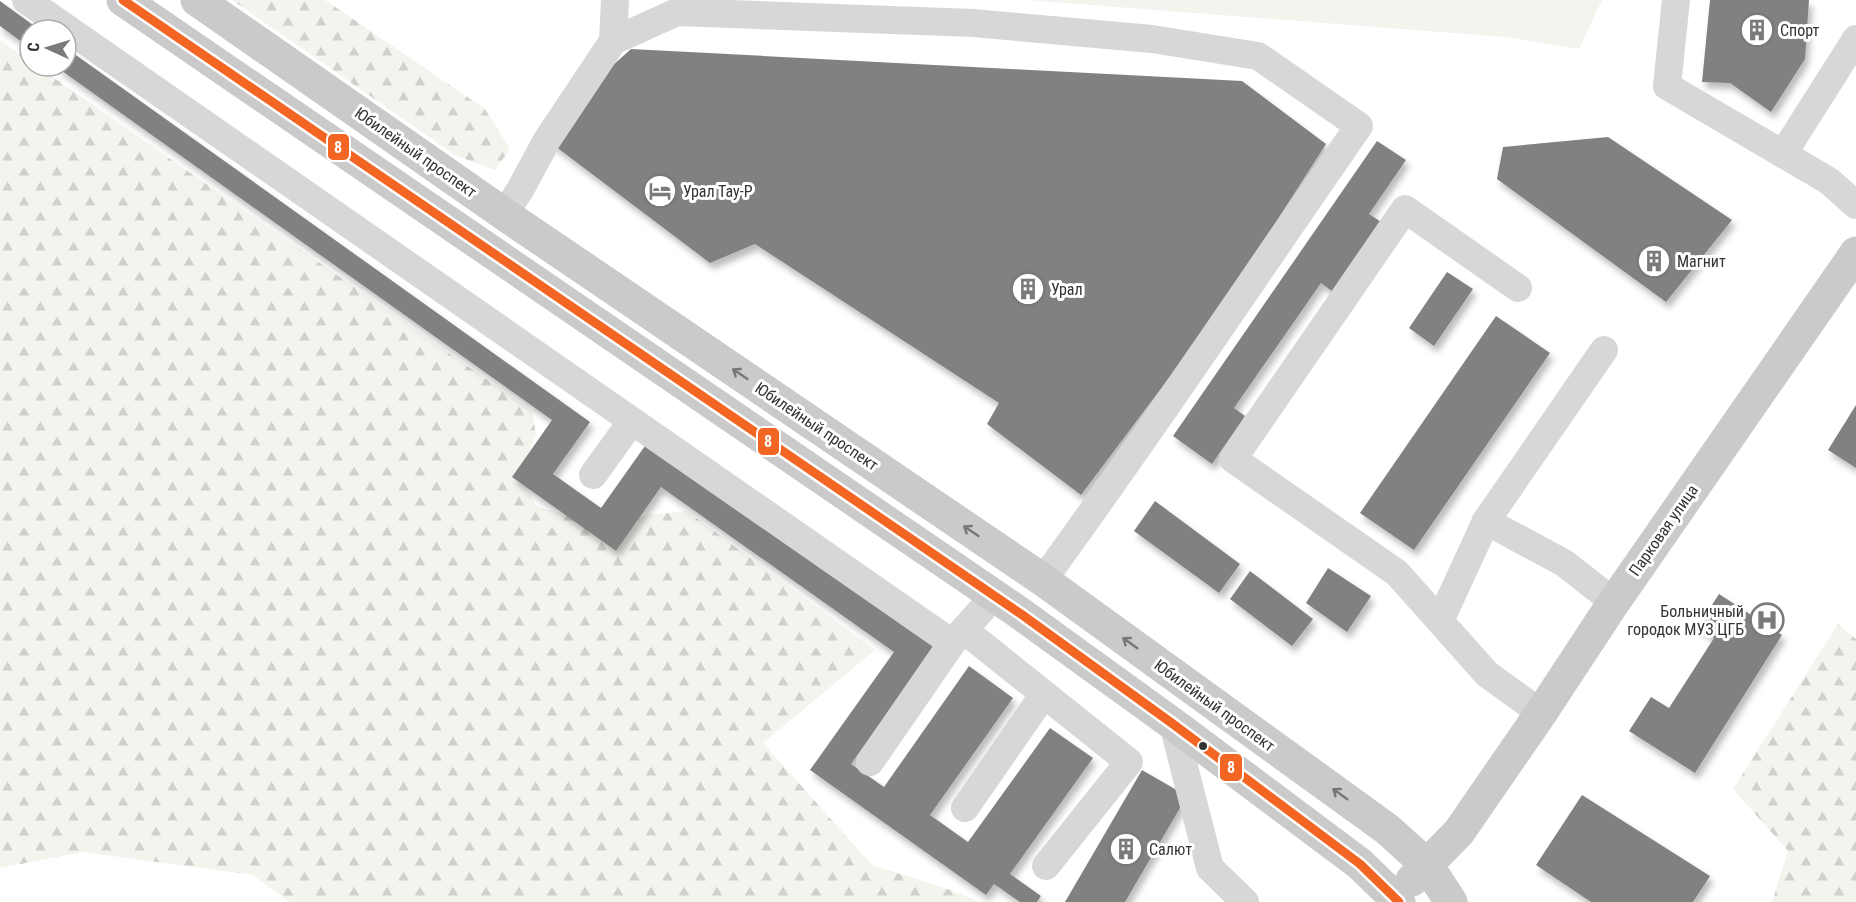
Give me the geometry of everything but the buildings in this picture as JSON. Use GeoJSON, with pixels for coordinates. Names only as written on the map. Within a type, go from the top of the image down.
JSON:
{"type":"FeatureCollection","features":[{"type":"Feature","properties":{"kind":"main road"},"geometry":{"type":"LineString","coordinates":[[123,0],[994,596],[1173,724],[1360,864],[1393,900]]}},
{"type":"Feature","properties":{"kind":"main road","name":"Юбилейный проспект"},"geometry":{"type":"LineString","coordinates":[[197,0],[504,214],[1043,580],[1387,829],[1428,865],[1451,902]]}},
{"type":"Feature","properties":{"kind":"main road","name":"Парковая улица"},"geometry":{"type":"LineString","coordinates":[[1393,900],[1459,832],[1614,602],[1856,253]]}},
{"type":"Feature","properties":{"kind":"street"},"geometry":{"type":"LineString","coordinates":[[26,0],[632,421],[1044,694],[1129,762],[1046,866]]}},
{"type":"Feature","properties":{"kind":"street"},"geometry":{"type":"LineString","coordinates":[[504,214],[547,140],[613,41],[615,0]]}},
{"type":"Feature","properties":{"kind":"street"},"geometry":{"type":"LineString","coordinates":[[1676,0],[1668,86],[1829,181],[1856,205]]}},
{"type":"Feature","properties":{"kind":"street"},"geometry":{"type":"LineString","coordinates":[[613,41],[677,12],[973,23],[1152,39],[1258,56],[1359,126],[1043,580]]}},
{"type":"Feature","properties":{"kind":"street"},"geometry":{"type":"LineString","coordinates":[[1783,154],[1856,39]]}},
{"type":"Feature","properties":{"kind":"street"},"geometry":{"type":"LineString","coordinates":[[1518,288],[1405,209],[1233,459],[1397,573],[1487,674],[1541,713]]}},
{"type":"Feature","properties":{"kind":"street"},"geometry":{"type":"LineString","coordinates":[[1440,621],[1486,520],[1604,350]]}},
{"type":"Feature","properties":{"kind":"street"},"geometry":{"type":"LineString","coordinates":[[592,475],[632,421]]}},
{"type":"Feature","properties":{"kind":"street"},"geometry":{"type":"LineString","coordinates":[[1486,520],[1564,563],[1614,602]]}},
{"type":"Feature","properties":{"kind":"street"},"geometry":{"type":"LineString","coordinates":[[870,762],[958,636],[994,596]]}},
{"type":"Feature","properties":{"kind":"street"},"geometry":{"type":"LineString","coordinates":[[965,808],[1044,694]]}},
{"type":"Feature","properties":{"kind":"street"},"geometry":{"type":"LineString","coordinates":[[1173,724],[1210,868],[1245,902]]}},
{"type":"Feature","properties":{"kind":"green space"},"geometry":{"type":"Polygon","coordinates":[[[232,0],[325,0],[485,109],[510,149],[495,170],[455,155],[232,0]]]}},
{"type":"Feature","properties":{"kind":"green space"},"geometry":{"type":"Polygon","coordinates":[[[1027,0],[1602,0],[1579,49],[1505,37],[1027,0]]]}},
{"type":"Feature","properties":{"kind":"green space"},"geometry":{"type":"Polygon","coordinates":[[[0,40],[18,53],[18,78],[54,78],[532,411],[536,435],[520,473],[536,506],[588,521],[687,511],[875,650],[763,743],[872,865],[945,888],[980,902],[289,902],[253,875],[83,852],[0,868],[0,40]]]}},
{"type":"Feature","properties":{"kind":"green space"},"geometry":{"type":"Polygon","coordinates":[[[1838,624],[1856,639],[1856,902],[1772,902],[1788,851],[1733,789],[1838,624]]]}},
{"type":"Feature","properties":{"kind":"transit line","name":"8"},"geometry":{"type":"LineString","coordinates":[[123,0],[1021,614],[1360,864],[1399,902]]}},
{"type":"Feature","properties":{"kind":"place","name":"Спорт"},"geometry":{"type":"Point","coordinates":[1757,30]}},
{"type":"Feature","properties":{"kind":"place","name":"Урал Тау-Р"},"geometry":{"type":"Point","coordinates":[660,191]}},
{"type":"Feature","properties":{"kind":"place","name":"Магнит"},"geometry":{"type":"Point","coordinates":[1654,261]}},
{"type":"Feature","properties":{"kind":"place","name":"Урал"},"geometry":{"type":"Point","coordinates":[1028,289]}},
{"type":"Feature","properties":{"kind":"place","name":"Больничный городок МУЗ ЦГБ"},"geometry":{"type":"Point","coordinates":[1767,620]}},
{"type":"Feature","properties":{"kind":"place","name":"Салют"},"geometry":{"type":"Point","coordinates":[1126,849]}}]}
